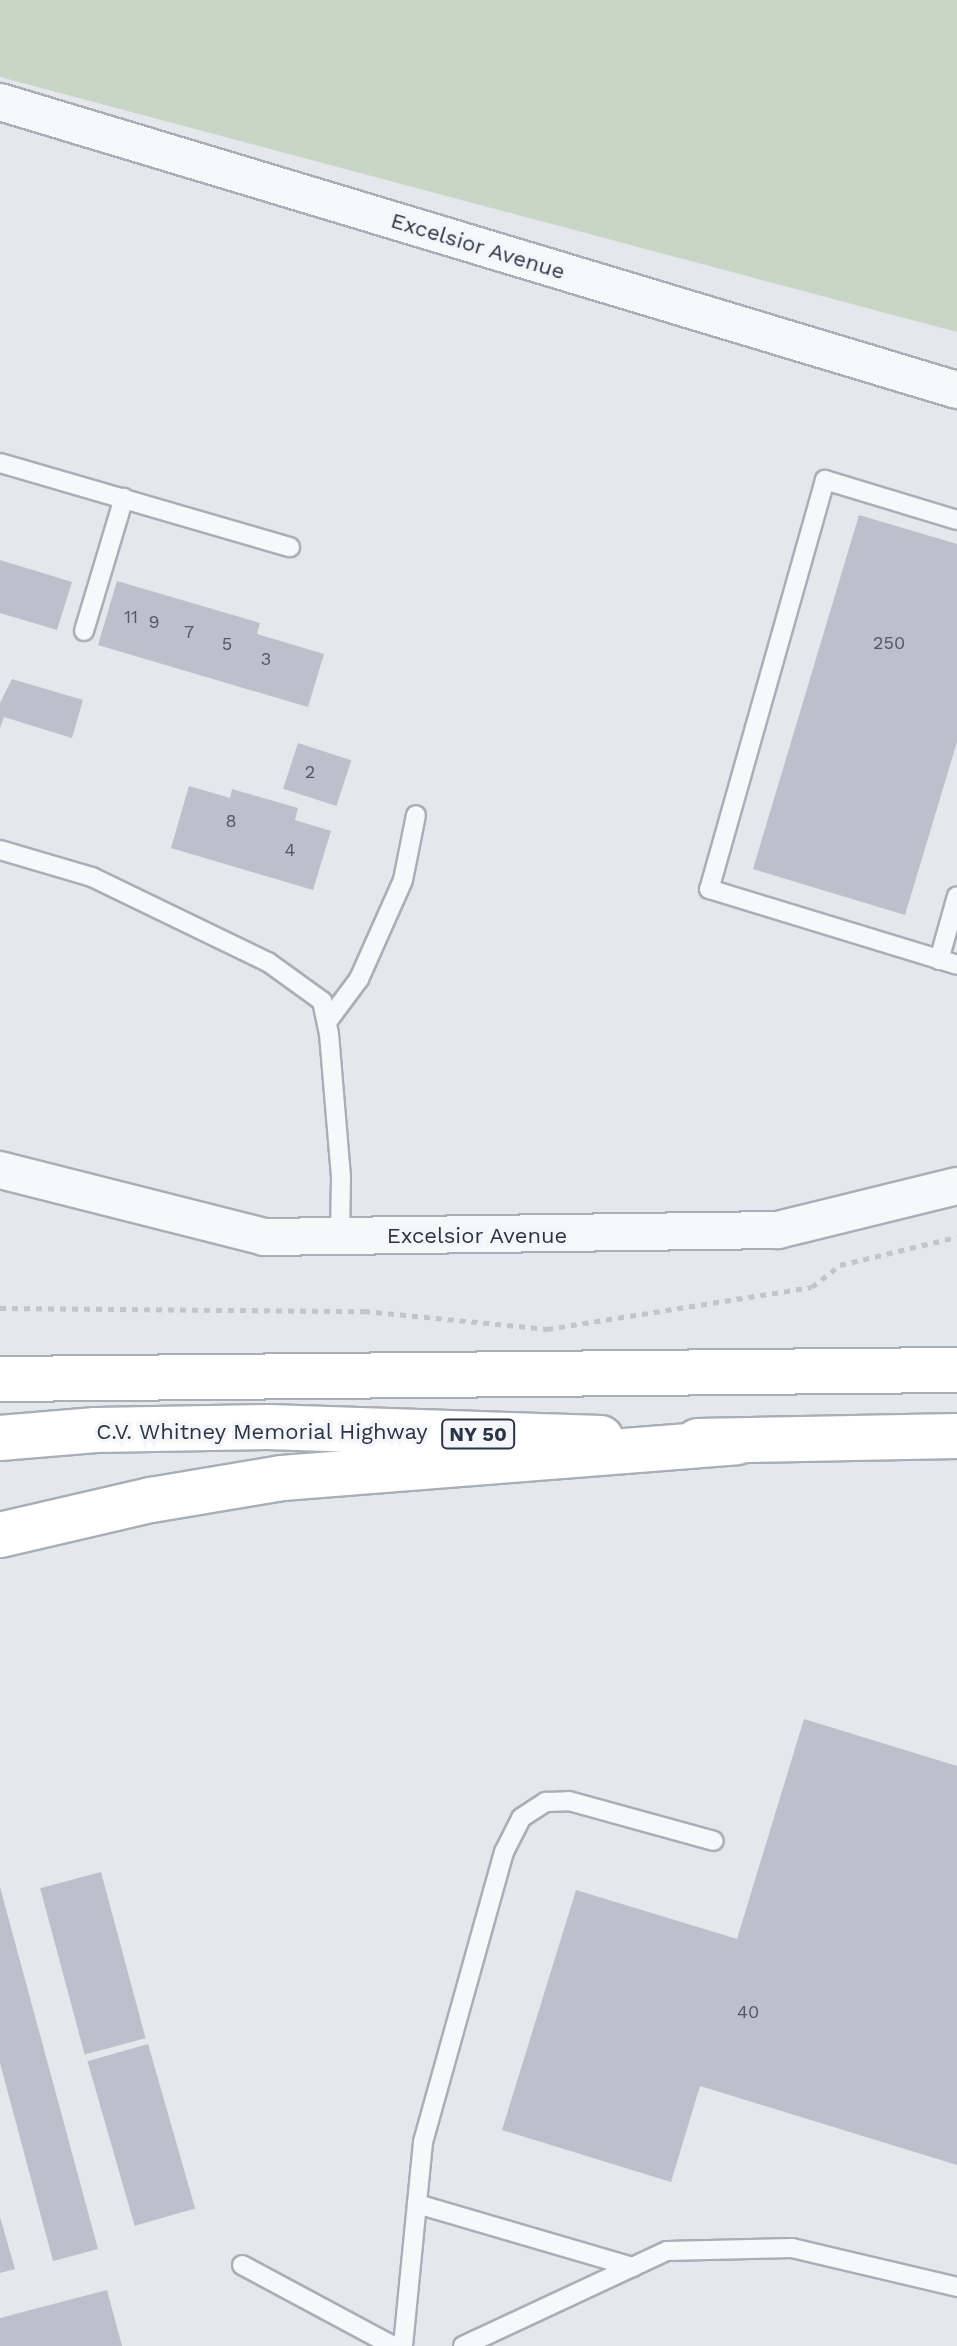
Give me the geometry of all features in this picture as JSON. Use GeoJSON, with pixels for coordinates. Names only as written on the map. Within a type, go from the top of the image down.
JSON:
{"type":"FeatureCollection","features":[{"type":"Feature","properties":{"kind":"highway"},"geometry":{"type":"LineString","coordinates":[[0,1379],[957,1370]]}},
{"type":"Feature","properties":{"kind":"highway","name":"C.V. Whitney Memorial Highway"},"geometry":{"type":"LineString","coordinates":[[0,1438],[96,1430],[268,1427],[737,1442],[957,1436]]}},
{"type":"Feature","properties":{"kind":"highway"},"geometry":{"type":"LineString","coordinates":[[0,1535],[151,1500],[282,1478],[737,1442]]}},
{"type":"Feature","properties":{"kind":"street","name":"Excelsior Avenue"},"geometry":{"type":"LineString","coordinates":[[0,102],[957,390]]}},
{"type":"Feature","properties":{"kind":"street","name":"Excelsior Avenue"},"geometry":{"type":"LineString","coordinates":[[0,1170],[264,1237],[778,1230],[957,1186]]}},
{"type":"Feature","properties":{"kind":"lane"},"geometry":{"type":"LineString","coordinates":[[0,463],[290,547]]}},
{"type":"Feature","properties":{"kind":"lane"},"geometry":{"type":"LineString","coordinates":[[957,520],[825,480],[709,889],[948,962],[957,896]]}},
{"type":"Feature","properties":{"kind":"lane"},"geometry":{"type":"LineString","coordinates":[[84,631],[124,498]]}},
{"type":"Feature","properties":{"kind":"lane"},"geometry":{"type":"LineString","coordinates":[[327,1022],[359,979],[403,880],[416,815]]}},
{"type":"Feature","properties":{"kind":"lane"},"geometry":{"type":"LineString","coordinates":[[0,850],[92,877],[268,962],[322,1001],[327,1022],[341,1178],[340,1237]]}},
{"type":"Feature","properties":{"kind":"lane"},"geometry":{"type":"LineString","coordinates":[[403,2346],[423,2142],[504,1852],[521,1818],[546,1802],[569,1801],[714,1841]]}},
{"type":"Feature","properties":{"kind":"lane"},"geometry":{"type":"LineString","coordinates":[[417,2204],[633,2267]]}},
{"type":"Feature","properties":{"kind":"lane"},"geometry":{"type":"LineString","coordinates":[[463,2346],[667,2251],[792,2248],[957,2287]]}},
{"type":"Feature","properties":{"kind":"lane"},"geometry":{"type":"LineString","coordinates":[[242,2265],[393,2346]]}},
{"type":"Feature","properties":{"kind":"path"},"geometry":{"type":"LineString","coordinates":[[0,1308],[364,1311],[547,1329],[812,1287],[840,1265],[957,1237]]}},
{"type":"Feature","properties":{"kind":"green space"},"geometry":{"type":"Polygon","coordinates":[[[0,0],[957,0],[957,332],[0,77],[0,0]]]}},
{"type":"Feature","properties":{"kind":"building"},"geometry":{"type":"Polygon","coordinates":[[[859,515],[957,544],[957,742],[905,915],[753,869],[859,515]]]}},
{"type":"Feature","properties":{"kind":"building"},"geometry":{"type":"Polygon","coordinates":[[[0,560],[72,582],[57,630],[0,613],[0,560]]]}},
{"type":"Feature","properties":{"kind":"building"},"geometry":{"type":"Polygon","coordinates":[[[117,581],[260,623],[257,634],[324,654],[308,707],[98,645],[117,581]]]}},
{"type":"Feature","properties":{"kind":"building"},"geometry":{"type":"Polygon","coordinates":[[[12,679],[83,700],[72,738],[4,717],[0,728],[0,703],[12,679]]]}},
{"type":"Feature","properties":{"kind":"building"},"geometry":{"type":"Polygon","coordinates":[[[298,743],[351,760],[336,806],[283,789],[298,743]]]}},
{"type":"Feature","properties":{"kind":"building"},"geometry":{"type":"Polygon","coordinates":[[[189,786],[230,798],[232,789],[298,808],[295,820],[331,831],[313,890],[171,848],[189,786]]]}},
{"type":"Feature","properties":{"kind":"building"},"geometry":{"type":"Polygon","coordinates":[[[804,1719],[957,1766],[957,2165],[700,2086],[671,2182],[502,2130],[576,1890],[737,1939],[804,1719]]]}},
{"type":"Feature","properties":{"kind":"building"},"geometry":{"type":"Polygon","coordinates":[[[101,1872],[146,2038],[85,2054],[40,1888],[101,1872]]]}},
{"type":"Feature","properties":{"kind":"building"},"geometry":{"type":"Polygon","coordinates":[[[0,1887],[98,2249],[53,2261],[0,2063],[0,1887]]]}},
{"type":"Feature","properties":{"kind":"building"},"geometry":{"type":"Polygon","coordinates":[[[148,2044],[195,2208],[135,2226],[87,2061],[148,2044]]]}},
{"type":"Feature","properties":{"kind":"building"},"geometry":{"type":"Polygon","coordinates":[[[0,2217],[15,2269],[0,2273],[0,2217]]]}},
{"type":"Feature","properties":{"kind":"building"},"geometry":{"type":"Polygon","coordinates":[[[107,2290],[122,2346],[0,2346],[0,2318],[107,2290]]]}}]}
